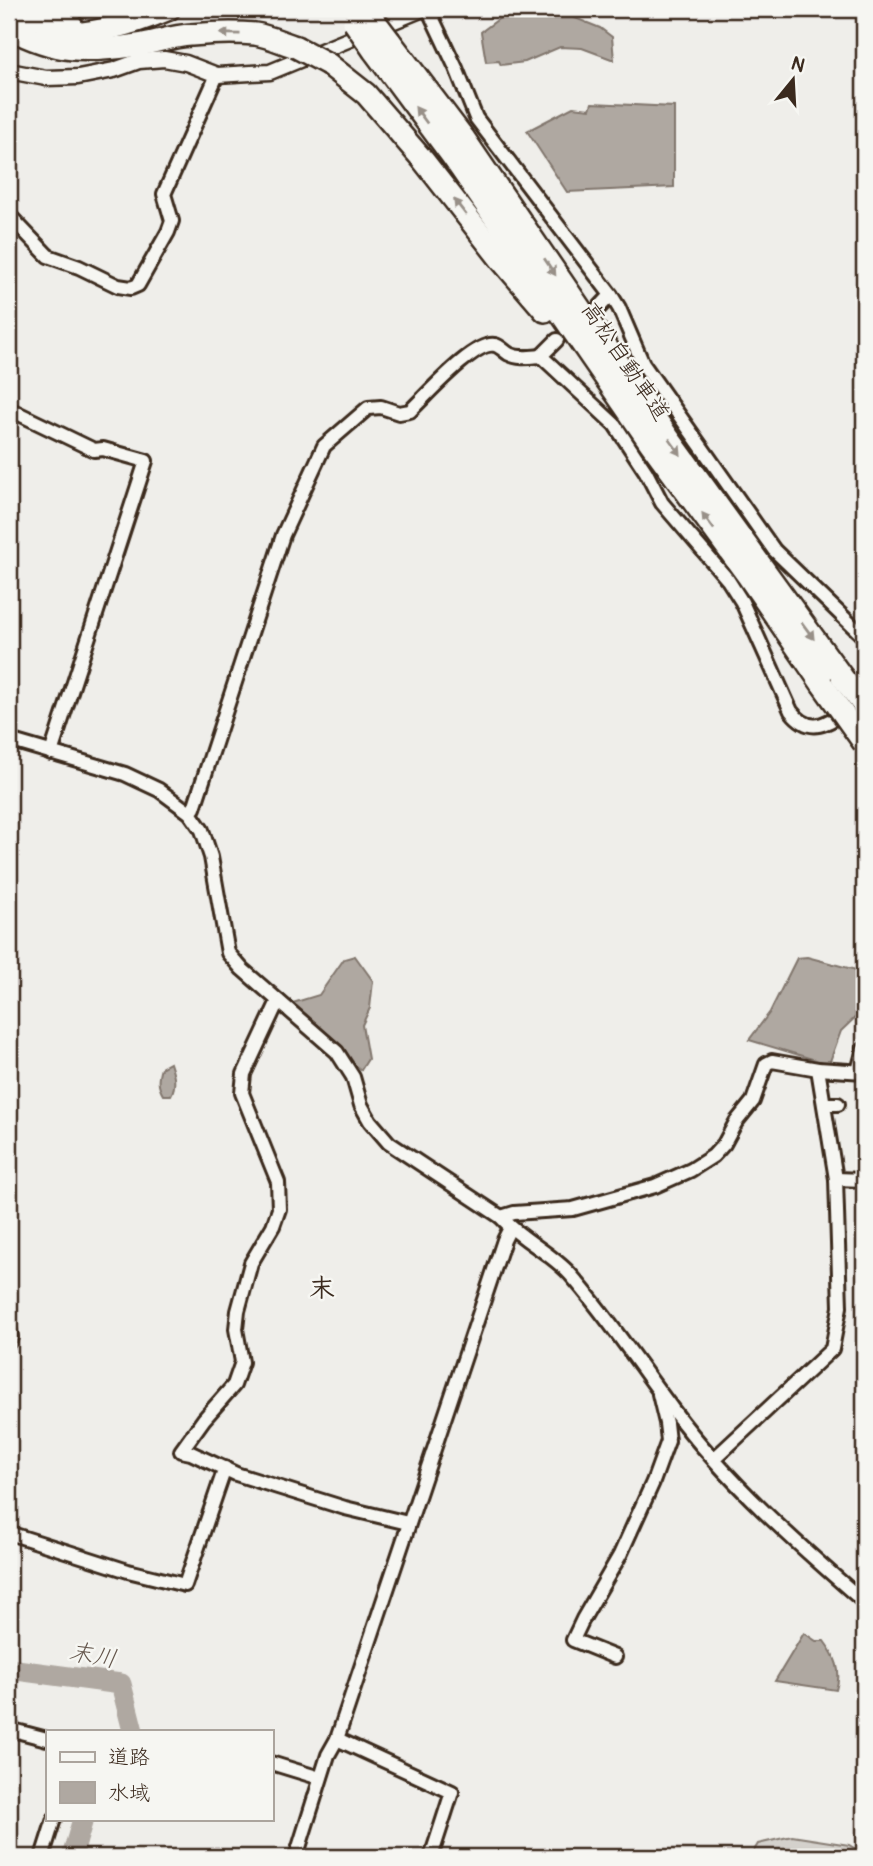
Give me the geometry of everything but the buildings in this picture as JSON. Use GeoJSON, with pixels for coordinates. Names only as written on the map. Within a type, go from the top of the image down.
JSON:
{"type":"FeatureCollection","features":[{"type":"Feature","properties":{"kind":"highway"},"geometry":{"type":"LineString","coordinates":[[10,9],[29,17],[61,24],[83,23],[139,9]]}},
{"type":"Feature","properties":{"kind":"highway"},"geometry":{"type":"LineString","coordinates":[[20,9],[43,12],[63,9]]}},
{"type":"Feature","properties":{"kind":"highway"},"geometry":{"type":"LineString","coordinates":[[9,27],[42,35],[99,33],[169,9]]}},
{"type":"Feature","properties":{"kind":"highway"},"geometry":{"type":"LineString","coordinates":[[363,12],[389,43]]}},
{"type":"Feature","properties":{"kind":"highway","name":"高松自動車道"},"geometry":{"type":"LineString","coordinates":[[363,12],[463,137],[518,252]]}},
{"type":"Feature","properties":{"kind":"highway"},"geometry":{"type":"LineString","coordinates":[[9,27],[31,39],[58,48],[89,50],[137,45],[188,35],[223,33],[257,34],[296,47],[328,64],[366,94],[423,160],[518,252],[553,298]]}},
{"type":"Feature","properties":{"kind":"highway","name":"高松自動車道"},"geometry":{"type":"LineString","coordinates":[[389,43],[518,252],[668,437],[864,706]]}},
{"type":"Feature","properties":{"kind":"highway","name":"高松自動車道"},"geometry":{"type":"LineString","coordinates":[[553,298],[651,444],[748,576],[864,743]]}},
{"type":"Feature","properties":{"kind":"street"},"geometry":{"type":"LineString","coordinates":[[9,71],[46,78],[78,77],[114,70],[139,61],[164,59],[186,63],[217,75],[270,72],[426,9],[456,68],[476,118],[620,308],[643,364],[774,550],[864,637]]}},
{"type":"Feature","properties":{"kind":"street"},"geometry":{"type":"LineString","coordinates":[[9,215],[48,256],[79,267],[118,286],[131,288],[138,285],[168,232],[172,221],[164,194],[217,75]]}},
{"type":"Feature","properties":{"kind":"street"},"geometry":{"type":"LineString","coordinates":[[594,312],[611,295]]}},
{"type":"Feature","properties":{"kind":"street"},"geometry":{"type":"LineString","coordinates":[[190,813],[194,808],[283,535],[324,446],[368,408],[381,407],[399,413],[410,411],[468,354],[482,345],[496,345],[512,356],[526,358],[541,356],[557,340]]}},
{"type":"Feature","properties":{"kind":"street"},"geometry":{"type":"LineString","coordinates":[[541,356],[615,425],[646,472],[662,503],[728,580],[742,602],[791,711],[801,723],[815,726],[828,723],[864,700]]}},
{"type":"Feature","properties":{"kind":"street"},"geometry":{"type":"LineString","coordinates":[[9,409],[94,450],[103,449],[146,461],[51,753]]}},
{"type":"Feature","properties":{"kind":"street"},"geometry":{"type":"LineString","coordinates":[[9,740],[125,774],[159,790],[190,813],[202,830],[211,857],[228,953],[242,969],[343,1060],[354,1077],[361,1104],[370,1121],[388,1143],[501,1217],[510,1228],[568,1272],[673,1410],[714,1459],[772,1520],[864,1602]]}},
{"type":"Feature","properties":{"kind":"street"},"geometry":{"type":"LineString","coordinates":[[278,1001],[244,1074],[242,1093],[278,1182],[279,1209],[251,1263],[238,1311],[236,1329],[242,1362],[234,1385],[204,1419],[181,1451],[191,1452],[236,1474],[345,1508],[408,1523]]}},
{"type":"Feature","properties":{"kind":"street"},"geometry":{"type":"LineString","coordinates":[[501,1217],[514,1213],[573,1209],[655,1186],[683,1174],[713,1156],[724,1144],[736,1122],[753,1101],[766,1064],[772,1061],[818,1069],[861,1071],[864,1049]]}},
{"type":"Feature","properties":{"kind":"street"},"geometry":{"type":"LineString","coordinates":[[714,1459],[832,1349],[840,1307],[836,1179],[818,1069]]}},
{"type":"Feature","properties":{"kind":"street"},"geometry":{"type":"LineString","coordinates":[[824,1104],[838,1104]]}},
{"type":"Feature","properties":{"kind":"street"},"geometry":{"type":"LineString","coordinates":[[836,1179],[864,1180]]}},
{"type":"Feature","properties":{"kind":"street"},"geometry":{"type":"LineString","coordinates":[[296,1857],[320,1778],[337,1739],[499,1253],[510,1228]]}},
{"type":"Feature","properties":{"kind":"street"},"geometry":{"type":"LineString","coordinates":[[9,1328],[9,1342]]}},
{"type":"Feature","properties":{"kind":"street"},"geometry":{"type":"LineString","coordinates":[[615,1657],[573,1640],[620,1555],[668,1441],[658,1387]]}},
{"type":"Feature","properties":{"kind":"street"},"geometry":{"type":"LineString","coordinates":[[9,1533],[128,1571],[185,1585],[225,1468]]}},
{"type":"Feature","properties":{"kind":"street"},"geometry":{"type":"LineString","coordinates":[[9,1729],[46,1739]]}},
{"type":"Feature","properties":{"kind":"street"},"geometry":{"type":"LineString","coordinates":[[337,1739],[452,1792],[431,1857]]}},
{"type":"Feature","properties":{"kind":"street"},"geometry":{"type":"LineString","coordinates":[[273,1764],[320,1778]]}},
{"type":"Feature","properties":{"kind":"street"},"geometry":{"type":"LineString","coordinates":[[42,1857],[54,1820]]}},
{"type":"Feature","properties":{"kind":"shaded area"},"geometry":{"type":"Polygon","coordinates":[[[792,1836],[849,1845],[864,1854],[864,1857],[750,1857],[758,1844],[792,1836]]]}},
{"type":"Feature","properties":{"kind":"water"},"geometry":{"type":"Polygon","coordinates":[[[512,9],[561,9],[565,14],[600,28],[612,37],[614,60],[582,48],[560,47],[525,62],[501,65],[499,61],[486,62],[481,32],[512,9]]]}},
{"type":"Feature","properties":{"kind":"water"},"geometry":{"type":"Polygon","coordinates":[[[592,103],[674,107],[674,187],[567,192],[527,131],[573,107],[590,109],[592,103]]]}},
{"type":"Feature","properties":{"kind":"water"},"geometry":{"type":"Polygon","coordinates":[[[355,956],[373,981],[370,1008],[362,1025],[368,1059],[361,1070],[283,1006],[319,995],[344,959],[355,956]]]}},
{"type":"Feature","properties":{"kind":"water"},"geometry":{"type":"Polygon","coordinates":[[[807,957],[860,971],[864,984],[864,1009],[841,1031],[829,1064],[749,1040],[770,1012],[797,958],[807,957]]]}},
{"type":"Feature","properties":{"kind":"water"},"geometry":{"type":"Polygon","coordinates":[[[170,1063],[174,1087],[171,1095],[163,1095],[159,1075],[161,1068],[170,1063]]]}},
{"type":"Feature","properties":{"kind":"water"},"geometry":{"type":"Polygon","coordinates":[[[804,1633],[816,1641],[824,1641],[832,1653],[838,1670],[836,1690],[775,1681],[804,1633]]]}},
{"type":"Feature","properties":{"kind":"waterway","name":"末川"},"geometry":{"type":"LineString","coordinates":[[9,1669],[121,1684],[133,1730]]}},
{"type":"Feature","properties":{"kind":"waterway","name":"末川"},"geometry":{"type":"LineString","coordinates":[[72,1857],[83,1820]]}},
{"type":"Feature","properties":{"kind":"district","name":"末"},"geometry":{"type":"Point","coordinates":[322,1288]}}]}
